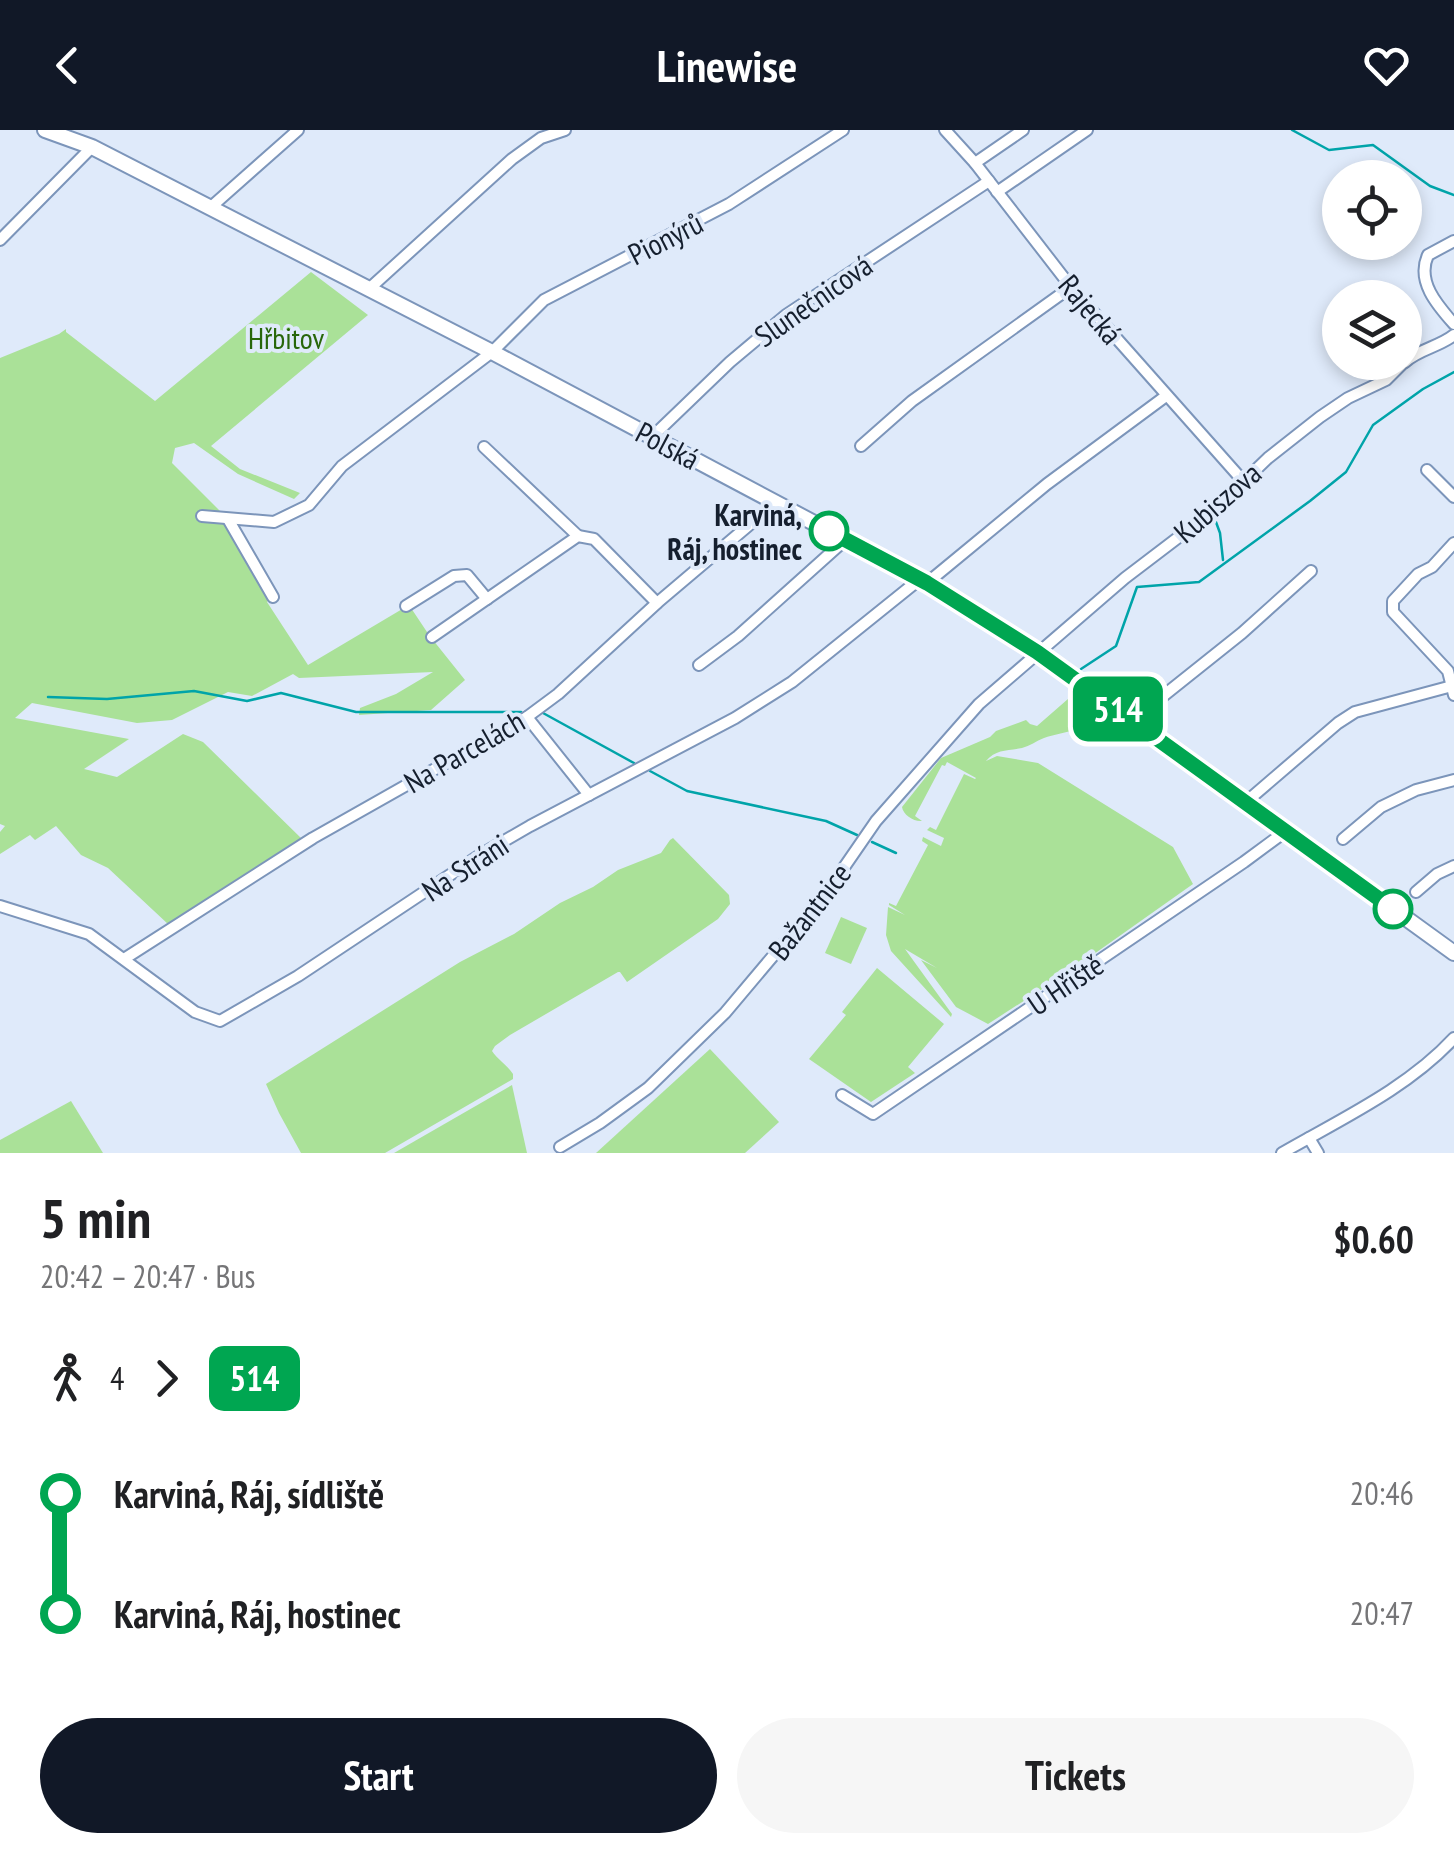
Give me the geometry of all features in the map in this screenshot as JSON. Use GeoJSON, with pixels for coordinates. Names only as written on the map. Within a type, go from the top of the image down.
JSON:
{"type":"FeatureCollection","features":[{"type":"Feature","properties":{"kind":"street","name":"Polská"},"geometry":{"type":"LineString","coordinates":[[45,130],[92,147],[370,288],[924,581],[1037,652],[1454,953]]}},
{"type":"Feature","properties":{"kind":"street"},"geometry":{"type":"LineString","coordinates":[[211,207],[298,130]]}},
{"type":"Feature","properties":{"kind":"street"},"geometry":{"type":"LineString","coordinates":[[370,288],[512,159],[541,138],[565,130]]}},
{"type":"Feature","properties":{"kind":"street","name":"Pionýrů"},"geometry":{"type":"LineString","coordinates":[[202,516],[274,522],[309,505],[342,466],[492,352],[544,300],[729,204],[843,130]]}},
{"type":"Feature","properties":{"kind":"street","name":"Rajecká"},"geometry":{"type":"LineString","coordinates":[[945,130],[1071,286],[1244,482]]}},
{"type":"Feature","properties":{"kind":"street"},"geometry":{"type":"LineString","coordinates":[[975,163],[1024,130]]}},
{"type":"Feature","properties":{"kind":"street"},"geometry":{"type":"LineString","coordinates":[[998,192],[1087,130]]}},
{"type":"Feature","properties":{"kind":"street"},"geometry":{"type":"LineString","coordinates":[[0,240],[92,147]]}},
{"type":"Feature","properties":{"kind":"street","name":"Slunečnicová"},"geometry":{"type":"LineString","coordinates":[[652,438],[730,362],[786,315],[989,181]]}},
{"type":"Feature","properties":{"kind":"street"},"geometry":{"type":"LineString","coordinates":[[1454,241],[1424,261],[1424,280],[1454,324]]}},
{"type":"Feature","properties":{"kind":"street"},"geometry":{"type":"LineString","coordinates":[[861,446],[912,401],[1071,286]]}},
{"type":"Feature","properties":{"kind":"street","name":"Kubiszova"},"geometry":{"type":"LineString","coordinates":[[1422,352],[1454,335]]}},
{"type":"Feature","properties":{"kind":"street","name":"Kubiszova"},"geometry":{"type":"LineString","coordinates":[[1037,652],[1213,511],[1268,458],[1320,417],[1386,380]]}},
{"type":"Feature","properties":{"kind":"street","name":"Na Stráni"},"geometry":{"type":"LineString","coordinates":[[0,906],[89,934],[195,1012],[220,1021],[298,976],[480,856],[735,718],[792,682],[1166,396]]}},
{"type":"Feature","properties":{"kind":"street"},"geometry":{"type":"LineString","coordinates":[[484,448],[578,536],[594,539],[657,603]]}},
{"type":"Feature","properties":{"kind":"street"},"geometry":{"type":"LineString","coordinates":[[1427,470],[1454,496]]}},
{"type":"Feature","properties":{"kind":"street","name":"Na Parcelách"},"geometry":{"type":"LineString","coordinates":[[124,959],[312,838],[526,717],[558,694],[774,503]]}},
{"type":"Feature","properties":{"kind":"street"},"geometry":{"type":"LineString","coordinates":[[228,520],[273,596]]}},
{"type":"Feature","properties":{"kind":"street"},"geometry":{"type":"LineString","coordinates":[[432,638],[578,536]]}},
{"type":"Feature","properties":{"kind":"street"},"geometry":{"type":"LineString","coordinates":[[699,666],[845,540]]}},
{"type":"Feature","properties":{"kind":"street"},"geometry":{"type":"LineString","coordinates":[[1246,802],[1338,722],[1356,712],[1453,691],[1448,670],[1393,612],[1393,601],[1454,543]]}},
{"type":"Feature","properties":{"kind":"street"},"geometry":{"type":"LineString","coordinates":[[1133,720],[1242,633],[1311,571]]}},
{"type":"Feature","properties":{"kind":"street"},"geometry":{"type":"LineString","coordinates":[[406,606],[454,576],[468,575],[486,600]]}},
{"type":"Feature","properties":{"kind":"street","name":"Bažantnice"},"geometry":{"type":"LineString","coordinates":[[560,1147],[648,1088],[725,1013],[827,892],[886,810],[979,704],[1037,652]]}},
{"type":"Feature","properties":{"kind":"street"},"geometry":{"type":"LineString","coordinates":[[526,717],[589,795]]}},
{"type":"Feature","properties":{"kind":"street"},"geometry":{"type":"LineString","coordinates":[[1343,838],[1382,807],[1416,790],[1454,780]]}},
{"type":"Feature","properties":{"kind":"street","name":"U Hřiště"},"geometry":{"type":"LineString","coordinates":[[842,1094],[872,1114],[1286,831]]}},
{"type":"Feature","properties":{"kind":"street"},"geometry":{"type":"LineString","coordinates":[[1416,892],[1454,866]]}},
{"type":"Feature","properties":{"kind":"street"},"geometry":{"type":"LineString","coordinates":[[1282,1153],[1396,1085],[1438,1055],[1454,1038]]}},
{"type":"Feature","properties":{"kind":"street"},"geometry":{"type":"LineString","coordinates":[[1309,1138],[1318,1153]]}},
{"type":"Feature","properties":{"kind":"green space","name":"Hřbitov"},"geometry":{"type":"Polygon","coordinates":[[[311,272],[368,315],[211,446],[240,469],[300,493],[294,499],[238,474],[194,443],[175,448],[172,463],[225,516],[270,599],[267,602],[308,665],[409,605],[465,680],[431,710],[359,715],[360,708],[396,694],[433,672],[299,678],[293,674],[252,696],[228,692],[172,720],[137,723],[32,703],[15,718],[129,739],[84,769],[117,777],[183,734],[203,742],[302,839],[169,925],[108,868],[81,855],[56,826],[35,840],[30,835],[0,854],[0,832],[5,826],[0,824],[0,358],[66,329],[155,401],[311,272]]]}},
{"type":"Feature","properties":{"kind":"green space"},"geometry":{"type":"Polygon","coordinates":[[[1076,692],[1097,708],[1089,722],[1025,747],[998,752],[986,761],[997,756],[1038,763],[1173,847],[1193,884],[988,1024],[956,1007],[921,960],[937,968],[905,949],[951,1017],[891,951],[886,935],[888,907],[905,915],[889,903],[896,906],[928,845],[923,837],[941,846],[944,838],[927,830],[936,830],[964,774],[976,778],[947,762],[915,816],[922,821],[909,817],[902,807],[941,758],[1026,720],[1037,726],[1076,692]]]}},
{"type":"Feature","properties":{"kind":"green space"},"geometry":{"type":"Polygon","coordinates":[[[673,838],[729,895],[730,904],[718,919],[627,982],[618,972],[510,1035],[492,1051],[511,1071],[513,1079],[385,1153],[301,1153],[266,1084],[560,903],[618,870],[661,853],[673,838]]]}},
{"type":"Feature","properties":{"kind":"green space"},"geometry":{"type":"Polygon","coordinates":[[[841,917],[867,928],[851,964],[825,953],[841,917]]]}},
{"type":"Feature","properties":{"kind":"green space"},"geometry":{"type":"Polygon","coordinates":[[[877,968],[944,1024],[908,1067],[915,1073],[871,1102],[809,1059],[846,1015],[842,1012],[877,968]]]}},
{"type":"Feature","properties":{"kind":"green space"},"geometry":{"type":"Polygon","coordinates":[[[710,1049],[779,1122],[745,1153],[596,1153],[710,1049]]]}},
{"type":"Feature","properties":{"kind":"green space"},"geometry":{"type":"Polygon","coordinates":[[[512,1085],[527,1153],[394,1153],[512,1085]]]}},
{"type":"Feature","properties":{"kind":"green space"},"geometry":{"type":"Polygon","coordinates":[[[71,1101],[103,1153],[0,1153],[0,1140],[71,1101]]]}},
{"type":"Feature","properties":{"kind":"waterway"},"geometry":{"type":"LineString","coordinates":[[1292,130],[1329,150],[1373,145],[1430,186],[1454,195]]}},
{"type":"Feature","properties":{"kind":"waterway"},"geometry":{"type":"LineString","coordinates":[[1081,669],[1116,646],[1137,587],[1199,582],[1346,472],[1373,425],[1454,372]]}},
{"type":"Feature","properties":{"kind":"waterway"},"geometry":{"type":"LineString","coordinates":[[1213,514],[1223,560]]}},
{"type":"Feature","properties":{"kind":"waterway"},"geometry":{"type":"LineString","coordinates":[[48,697],[107,699],[194,691],[247,701],[281,693],[356,712],[521,712]]}},
{"type":"Feature","properties":{"kind":"waterway"},"geometry":{"type":"LineString","coordinates":[[543,713],[634,763]]}},
{"type":"Feature","properties":{"kind":"waterway"},"geometry":{"type":"LineString","coordinates":[[650,771],[687,791],[826,821],[857,835]]}},
{"type":"Feature","properties":{"kind":"waterway"},"geometry":{"type":"LineString","coordinates":[[872,842],[896,853]]}},
{"type":"Feature","properties":{"kind":"bus line","name":"514"},"geometry":{"type":"LineString","coordinates":[[829,531],[927,583],[1037,652],[1393,909]]}},
{"type":"Feature","properties":{"kind":"place","name":"Karviná, Ráj, hostinec"},"geometry":{"type":"Point","coordinates":[829,531]}}]}
